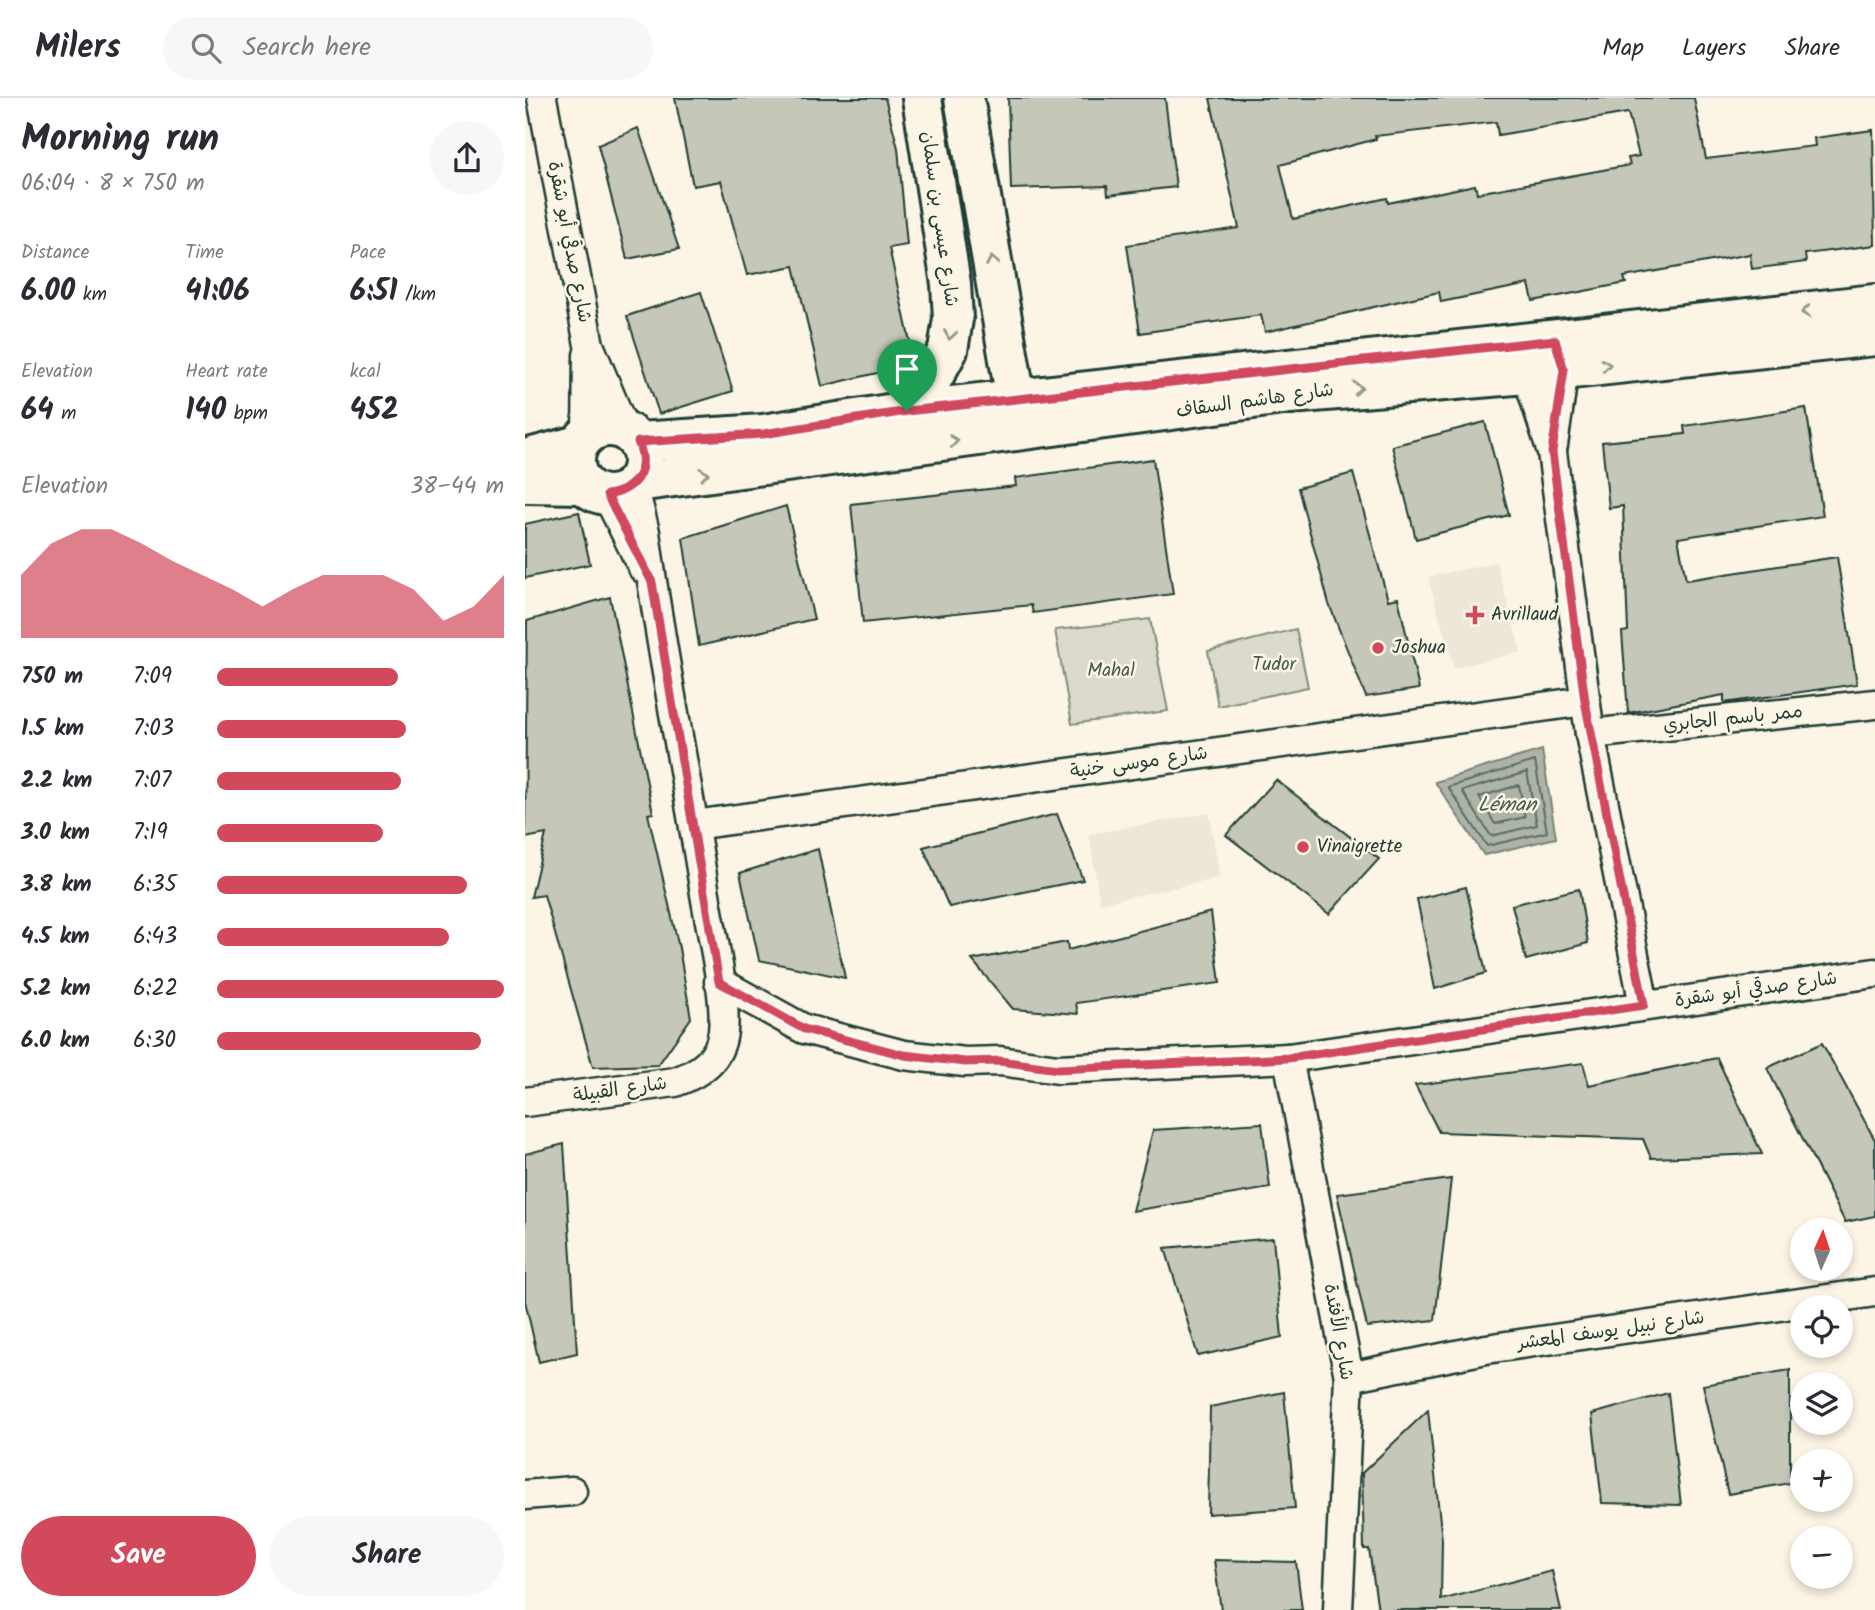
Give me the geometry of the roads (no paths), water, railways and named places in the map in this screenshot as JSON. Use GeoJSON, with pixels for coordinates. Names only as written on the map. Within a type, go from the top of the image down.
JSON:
{"type":"FeatureCollection","features":[{"type":"Feature","properties":{"kind":"street","name":"شارع صدقي أبو شقرة"},"geometry":{"type":"LineString","coordinates":[[542,98],[589,345],[631,436]]}},
{"type":"Feature","properties":{"kind":"street","name":"شارع عيسى بن سلمان"},"geometry":{"type":"LineString","coordinates":[[907,411],[932,379],[948,350],[953,319],[951,284],[922,98]]}},
{"type":"Feature","properties":{"kind":"street"},"geometry":{"type":"LineString","coordinates":[[964,98],[1016,400]]}},
{"type":"Feature","properties":{"kind":"street","name":"شارع هاشم السقاف"},"geometry":{"type":"LineString","coordinates":[[1560,355],[1875,304]]}},
{"type":"Feature","properties":{"kind":"street","name":"شارع هاشم السقاف"},"geometry":{"type":"LineString","coordinates":[[631,436],[763,434],[907,411],[1016,400],[1560,355],[1875,336]]}},
{"type":"Feature","properties":{"kind":"street","name":"شارع صدقي أبو شقرة"},"geometry":{"type":"LineString","coordinates":[[582,439],[589,345]]}},
{"type":"Feature","properties":{"kind":"street"},"geometry":{"type":"LineString","coordinates":[[1552,452],[1560,355]]}},
{"type":"Feature","properties":{"kind":"street","name":"شارع هاشم السقاف"},"geometry":{"type":"LineString","coordinates":[[525,483],[615,487],[1290,394],[1522,359]]}},
{"type":"Feature","properties":{"kind":"street"},"geometry":{"type":"LineString","coordinates":[[1522,359],[1552,452],[1590,734],[1644,1005]]}},
{"type":"Feature","properties":{"kind":"street"},"geometry":{"type":"LineString","coordinates":[[525,459],[611,426],[631,436],[644,463],[615,487]]}},
{"type":"Feature","properties":{"kind":"street"},"geometry":{"type":"LineString","coordinates":[[582,439],[574,458],[576,471],[615,487],[652,582],[719,982]]}},
{"type":"Feature","properties":{"kind":"street","name":"شارع موسى خنية"},"geometry":{"type":"LineString","coordinates":[[694,825],[1585,701]]}},
{"type":"Feature","properties":{"kind":"street","name":"ممر باسم الجابري"},"geometry":{"type":"LineString","coordinates":[[1590,734],[1875,704]]}},
{"type":"Feature","properties":{"kind":"street","name":"شارع صدقي أبو شقرة"},"geometry":{"type":"LineString","coordinates":[[719,982],[804,1029],[904,1055],[934,1060],[1000,1061],[1058,1069],[1288,1058],[1644,1005],[1746,994],[1875,973]]}},
{"type":"Feature","properties":{"kind":"street","name":"شارع القبيلة"},"geometry":{"type":"LineString","coordinates":[[525,1102],[647,1088],[696,1074],[709,1064],[723,1031],[719,982]]}},
{"type":"Feature","properties":{"kind":"street","name":"شارع الأفئدة"},"geometry":{"type":"LineString","coordinates":[[1288,1058],[1349,1377],[1338,1610]]}},
{"type":"Feature","properties":{"kind":"street","name":"شارع نبيل يوسف المعشر"},"geometry":{"type":"LineString","coordinates":[[1349,1377],[1486,1349],[1875,1292]]}},
{"type":"Feature","properties":{"kind":"street"},"geometry":{"type":"LineString","coordinates":[[525,1495],[572,1491]]}},
{"type":"Feature","properties":{"kind":"water","name":"Léman"},"geometry":{"type":"Polygon","coordinates":[[[1542,750],[1556,838],[1484,855],[1435,782],[1542,750]]]}},
{"type":"Feature","properties":{"kind":"place","name":"Avrillaud"},"geometry":{"type":"Point","coordinates":[1475,615]}},
{"type":"Feature","properties":{"kind":"place","name":"Joshua"},"geometry":{"type":"Point","coordinates":[1378,648]}},
{"type":"Feature","properties":{"kind":"place","name":"Vinaigrette"},"geometry":{"type":"Point","coordinates":[1303,847]}},
{"type":"Feature","properties":{"kind":"park label","name":"Tudor"},"geometry":{"type":"Point","coordinates":[1274,665]}},
{"type":"Feature","properties":{"kind":"park label","name":"Mahal"},"geometry":{"type":"Point","coordinates":[1111,671]}}]}
